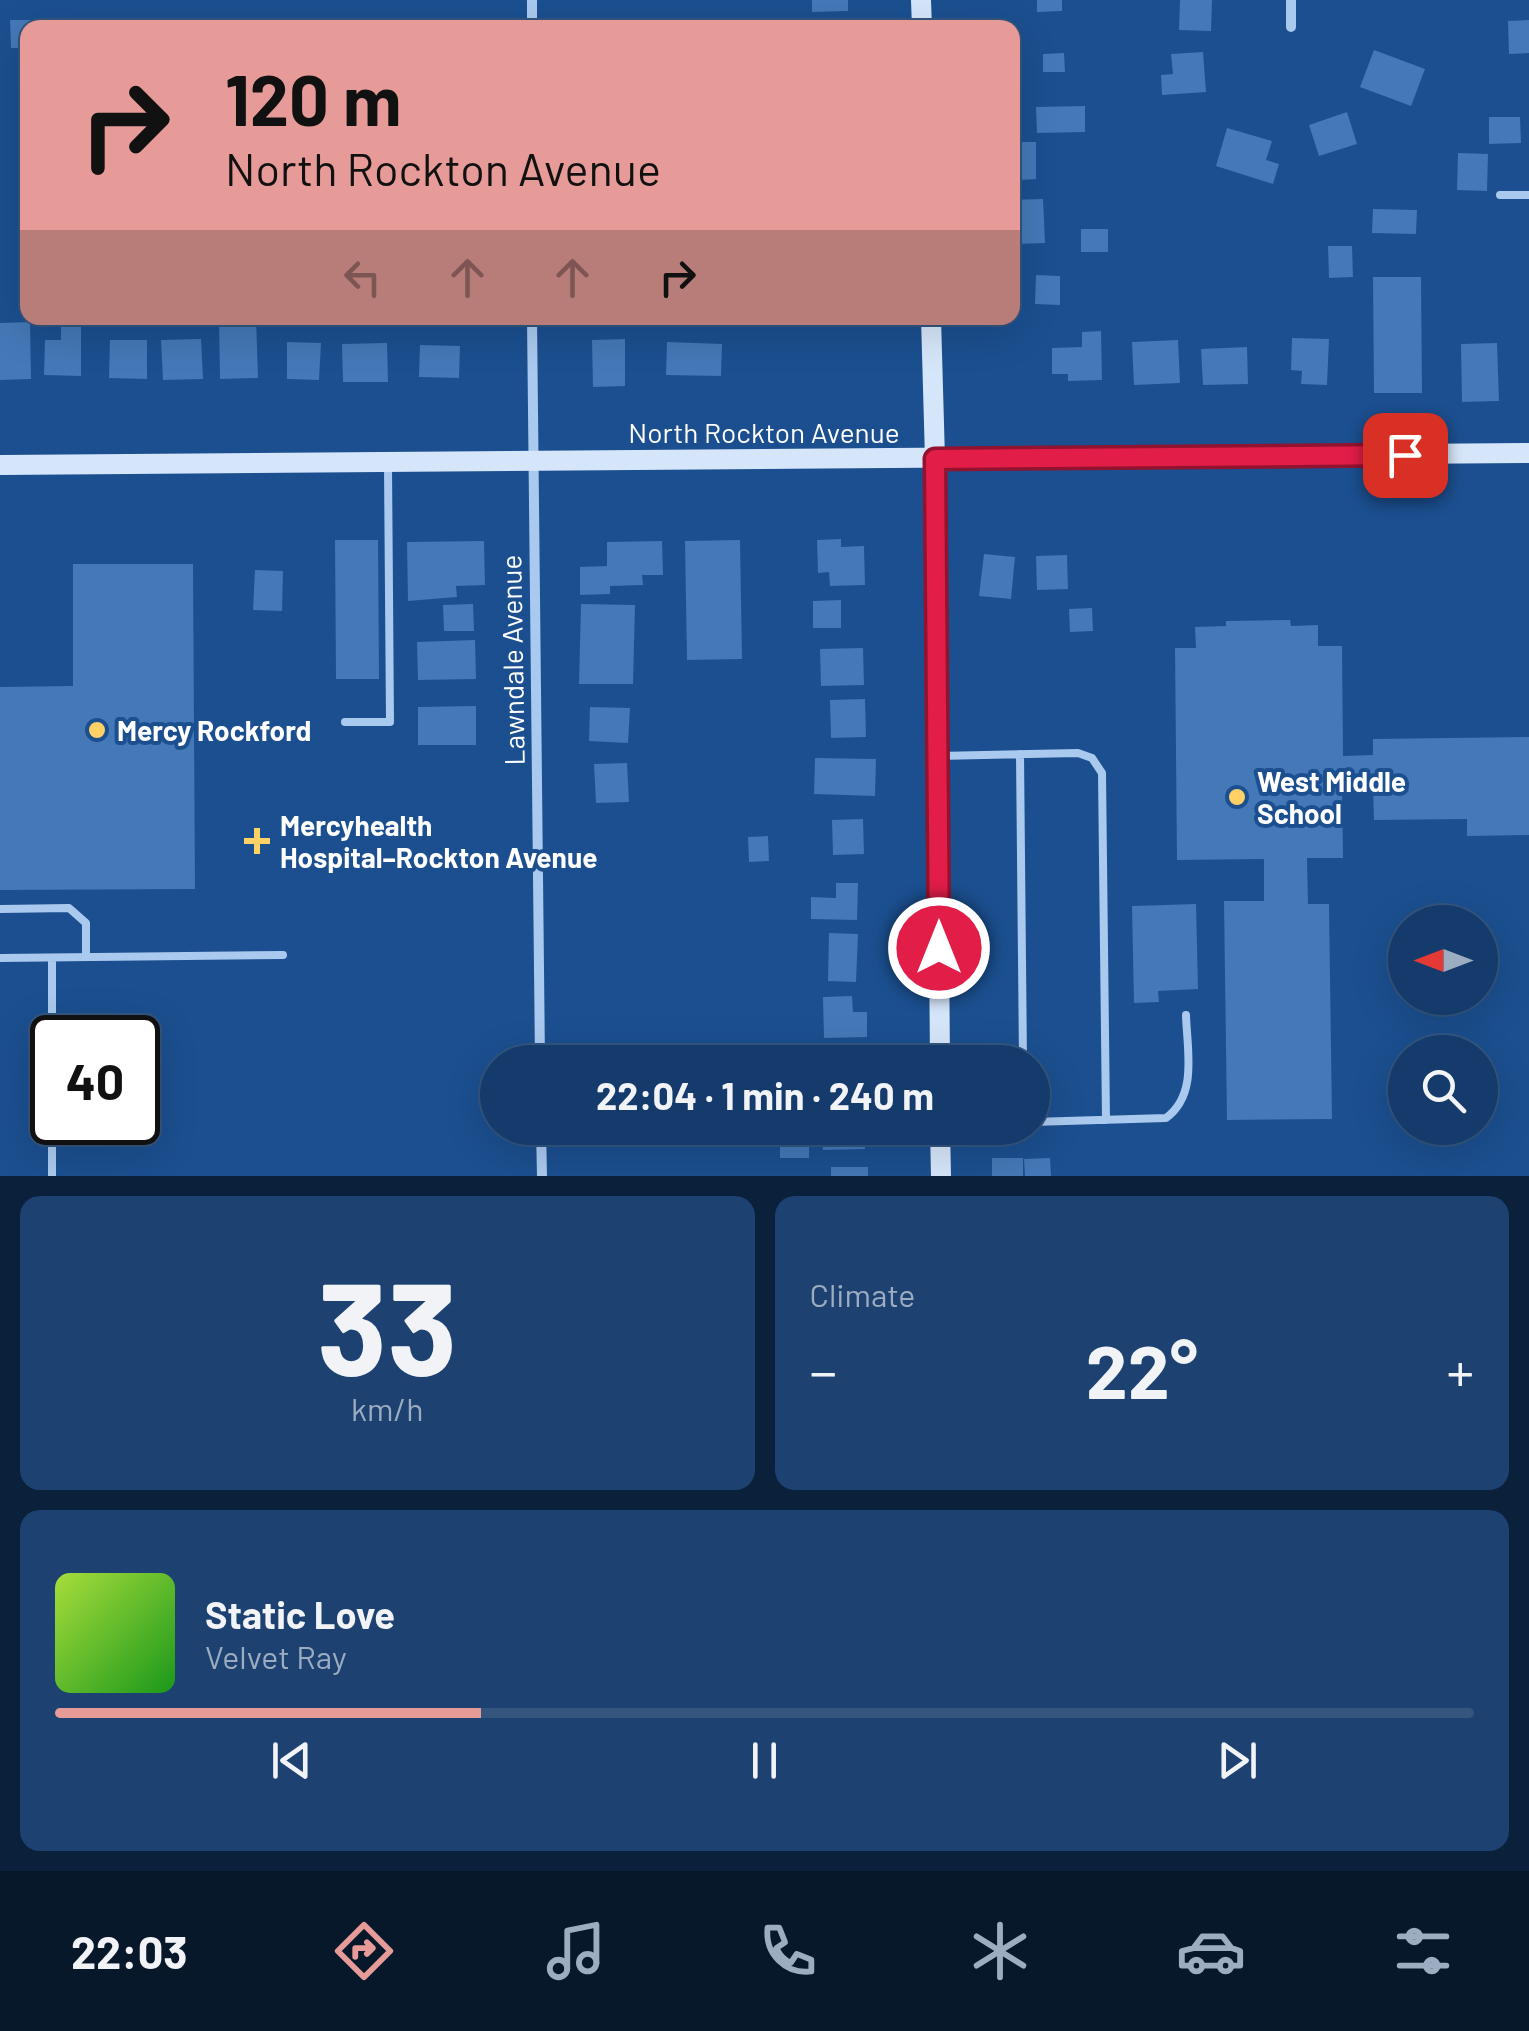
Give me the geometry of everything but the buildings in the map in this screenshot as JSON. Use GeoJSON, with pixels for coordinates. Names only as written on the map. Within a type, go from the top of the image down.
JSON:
{"type":"FeatureCollection","features":[{"type":"Feature","properties":{"kind":"main road"},"geometry":{"type":"LineString","coordinates":[[930,325],[940,1045]]}},
{"type":"Feature","properties":{"kind":"main road","name":"North Rockton Avenue"},"geometry":{"type":"LineString","coordinates":[[0,465],[1529,453]]}},
{"type":"Feature","properties":{"kind":"main road"},"geometry":{"type":"LineString","coordinates":[[940,1145],[940,1176]]}},
{"type":"Feature","properties":{"kind":"street"},"geometry":{"type":"LineString","coordinates":[[1291,0],[1291,27]]}},
{"type":"Feature","properties":{"kind":"street","name":"Lawndale Avenue"},"geometry":{"type":"LineString","coordinates":[[532,325],[540,1045]]}},
{"type":"Feature","properties":{"kind":"street"},"geometry":{"type":"LineString","coordinates":[[541,1145],[542,1176]]}},
{"type":"Feature","properties":{"kind":"lane"},"geometry":{"type":"LineString","coordinates":[[1500,195],[1529,195]]}},
{"type":"Feature","properties":{"kind":"lane"},"geometry":{"type":"LineString","coordinates":[[345,722],[390,722],[388,461]]}},
{"type":"Feature","properties":{"kind":"lane"},"geometry":{"type":"LineString","coordinates":[[938,756],[1078,753],[1092,758],[1102,774],[1106,1120]]}},
{"type":"Feature","properties":{"kind":"lane"},"geometry":{"type":"LineString","coordinates":[[1020,754],[1024,1045]]}},
{"type":"Feature","properties":{"kind":"lane"},"geometry":{"type":"LineString","coordinates":[[0,909],[69,908],[86,924],[86,957]]}},
{"type":"Feature","properties":{"kind":"lane"},"geometry":{"type":"LineString","coordinates":[[0,958],[283,955]]}},
{"type":"Feature","properties":{"kind":"lane"},"geometry":{"type":"LineString","coordinates":[[52,958],[52,1176]]}},
{"type":"Feature","properties":{"kind":"lane"},"geometry":{"type":"LineString","coordinates":[[1050,1122],[1166,1118],[1183,1102],[1188,1079],[1186,1015]]}},
{"type":"Feature","properties":{"kind":"place","name":"Mercy Rockford"},"geometry":{"type":"Point","coordinates":[97,730]}},
{"type":"Feature","properties":{"kind":"place","name":"West Middle School"},"geometry":{"type":"Point","coordinates":[1237,797]}},
{"type":"Feature","properties":{"kind":"place","name":"Mercyhealth Hospital–Rockton Avenue"},"geometry":{"type":"Point","coordinates":[257,841]}},
{"type":"Feature","properties":{"kind":"route"},"geometry":{"type":"LineString","coordinates":[[939,948],[935,459],[1405,455]]}}]}
